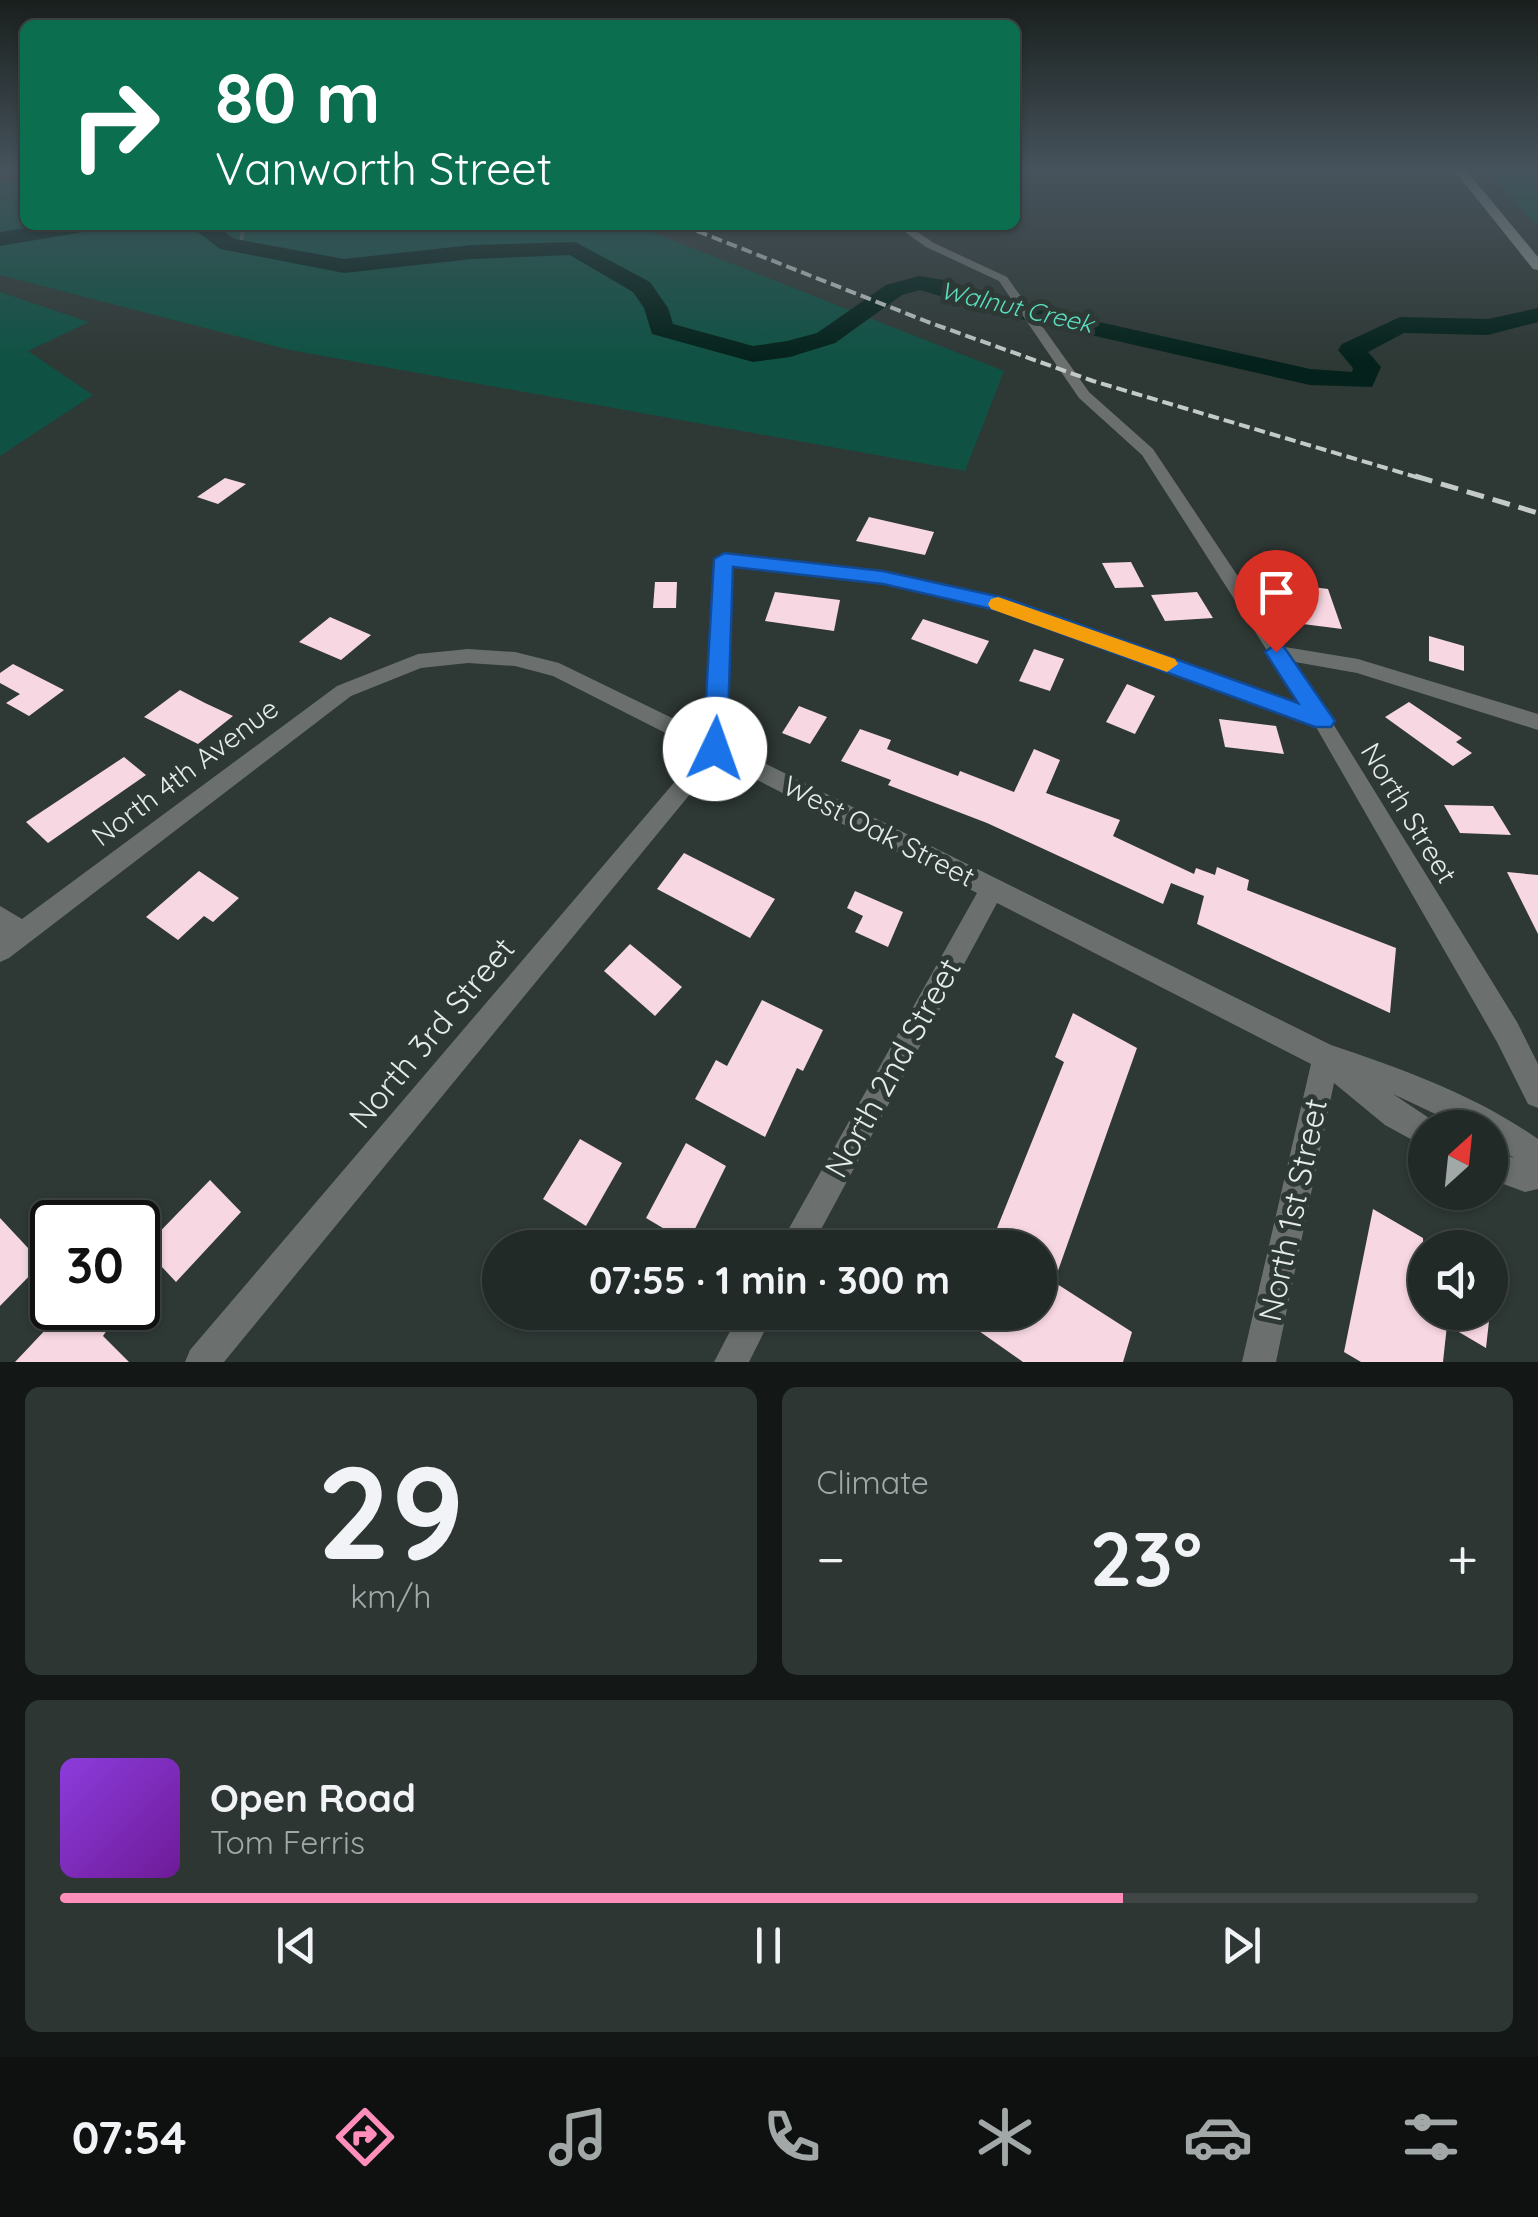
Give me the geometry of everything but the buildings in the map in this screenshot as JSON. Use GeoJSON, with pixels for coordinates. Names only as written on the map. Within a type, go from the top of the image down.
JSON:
{"type":"FeatureCollection","features":[{"type":"Feature","properties":{"kind":"main road"},"geometry":{"type":"LineString","coordinates":[[1511,234],[1538,266]]}},
{"type":"Feature","properties":{"kind":"street","name":"North Street"},"geometry":{"type":"LineString","coordinates":[[913,234],[1003,279],[1084,395],[1148,452],[1323,721],[1507,1032],[1538,1094]]}},
{"type":"Feature","properties":{"kind":"street"},"geometry":{"type":"LineString","coordinates":[[715,749],[724,559],[883,578],[1005,606],[1323,721]]}},
{"type":"Feature","properties":{"kind":"street"},"geometry":{"type":"LineString","coordinates":[[1276,652],[1358,666],[1538,722]]}},
{"type":"Feature","properties":{"kind":"street","name":"West Oak Street"},"geometry":{"type":"LineString","coordinates":[[418,661],[468,656],[515,659],[559,670],[1326,1057],[1411,1084],[1468,1111],[1538,1158]]}},
{"type":"Feature","properties":{"kind":"street","name":"North 4th Avenue"},"geometry":{"type":"LineString","coordinates":[[0,950],[344,691],[418,661]]}},
{"type":"Feature","properties":{"kind":"street","name":"North 3rd Street"},"geometry":{"type":"LineString","coordinates":[[202,1362],[715,749]]}},
{"type":"Feature","properties":{"kind":"street","name":"North 2nd Street"},"geometry":{"type":"LineString","coordinates":[[804,1230],[992,888]]}},
{"type":"Feature","properties":{"kind":"street"},"geometry":{"type":"LineString","coordinates":[[0,917],[22,933]]}},
{"type":"Feature","properties":{"kind":"street","name":"West Oak Street"},"geometry":{"type":"LineString","coordinates":[[1326,1057],[1408,1122]]}},
{"type":"Feature","properties":{"kind":"street","name":"North 1st Street"},"geometry":{"type":"LineString","coordinates":[[1259,1362],[1326,1057]]}},
{"type":"Feature","properties":{"kind":"street"},"geometry":{"type":"LineString","coordinates":[[1508,1170],[1524,1176],[1538,1174]]}},
{"type":"Feature","properties":{"kind":"street"},"geometry":{"type":"LineString","coordinates":[[731,1362],[748,1330]]}},
{"type":"Feature","properties":{"kind":"green space"},"geometry":{"type":"Polygon","coordinates":[[[0,234],[656,234],[1004,371],[965,471],[290,350],[0,275],[0,234]]]}},
{"type":"Feature","properties":{"kind":"green space"},"geometry":{"type":"Polygon","coordinates":[[[0,292],[89,322],[28,351],[93,395],[0,456],[0,292]]]}},
{"type":"Feature","properties":{"kind":"waterway","name":"Walnut Creek"},"geometry":{"type":"LineString","coordinates":[[0,239],[35,234]]}},
{"type":"Feature","properties":{"kind":"waterway","name":"Walnut Creek"},"geometry":{"type":"LineString","coordinates":[[213,234],[228,244],[344,266],[472,252],[575,249],[642,287],[656,308],[661,329],[753,354],[790,349],[826,338],[894,290],[919,283],[1007,309],[1310,377],[1362,381],[1367,367],[1351,350],[1400,325],[1488,327],[1538,315]]}},
{"type":"Feature","properties":{"kind":"waterway"},"geometry":{"type":"LineString","coordinates":[[241,247],[242,234]]}},
{"type":"Feature","properties":{"kind":"railway"},"geometry":{"type":"LineString","coordinates":[[704,234],[928,322],[1093,381],[1423,479]]}},
{"type":"Feature","properties":{"kind":"railway"},"geometry":{"type":"LineString","coordinates":[[1415,476],[1538,513]]}},
{"type":"Feature","properties":{"kind":"slow traffic"},"geometry":{"type":"LineString","coordinates":[[998,604],[1167,664]]}},
{"type":"Feature","properties":{"kind":"route"},"geometry":{"type":"LineString","coordinates":[[715,749],[724,559],[883,578],[1005,606],[1323,721],[1276,652]]}}]}
